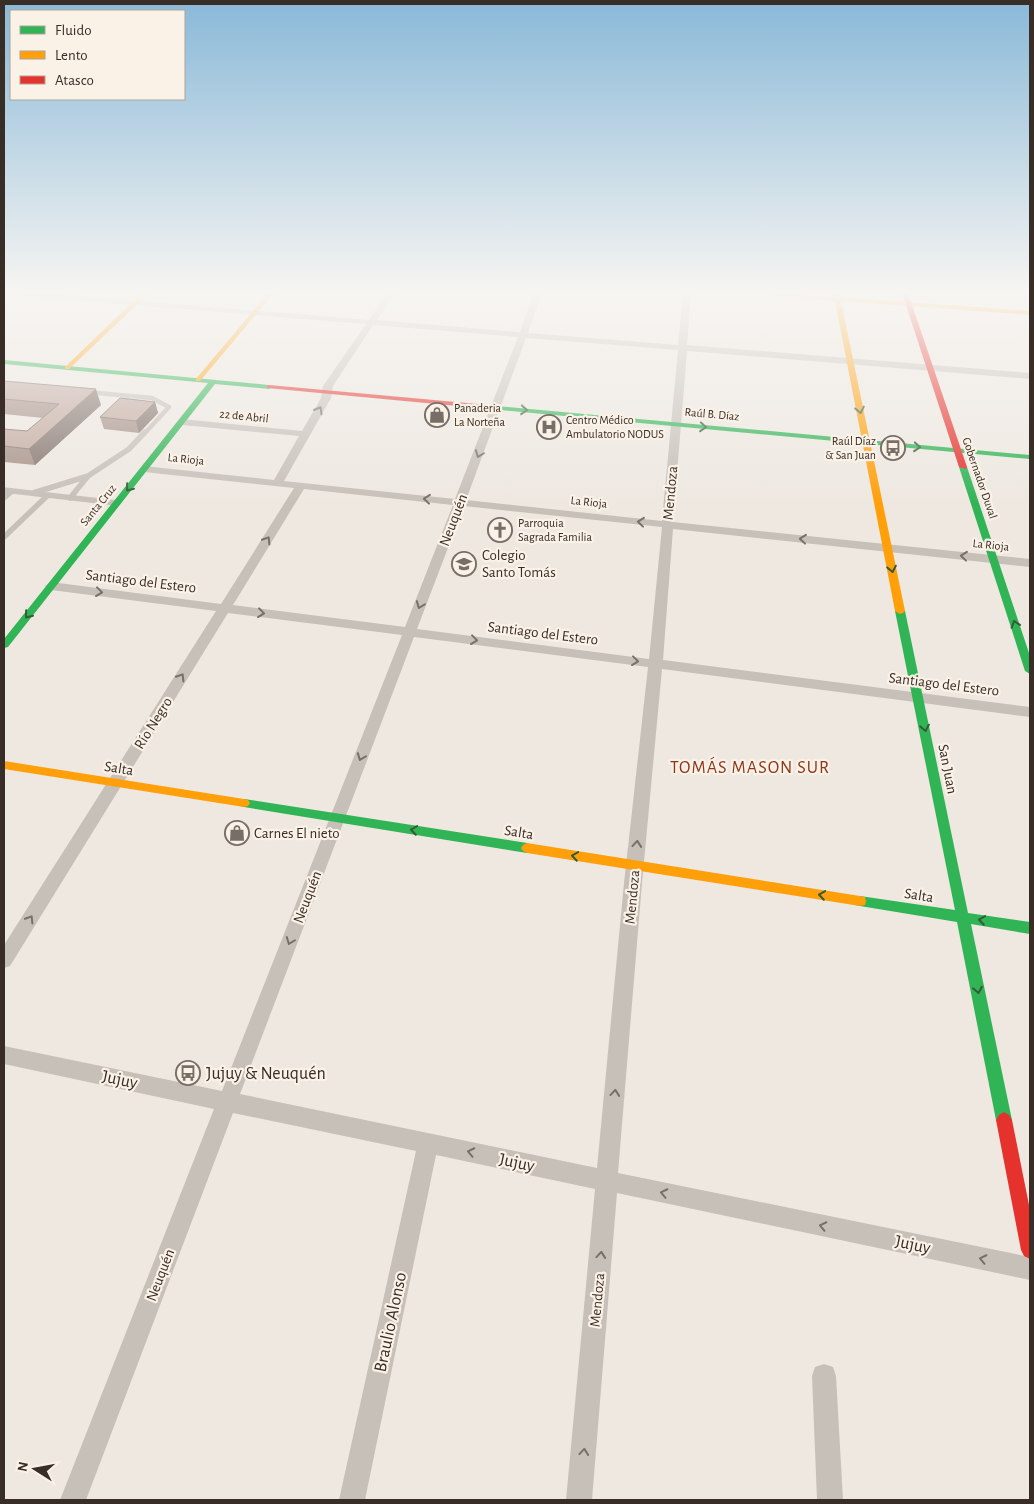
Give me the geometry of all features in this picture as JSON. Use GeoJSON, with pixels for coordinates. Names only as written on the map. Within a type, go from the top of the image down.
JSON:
{"type":"FeatureCollection","features":[{"type":"Feature","properties":{"kind":"street","name":"Raúl B. Díaz"},"geometry":{"type":"LineString","coordinates":[[16,363],[1030,457]]}},
{"type":"Feature","properties":{"kind":"street"},"geometry":{"type":"LineString","coordinates":[[67,368],[72,363]]}},
{"type":"Feature","properties":{"kind":"street"},"geometry":{"type":"LineString","coordinates":[[198,380],[212,363]]}},
{"type":"Feature","properties":{"kind":"street"},"geometry":{"type":"LineString","coordinates":[[277,483],[326,398],[328,386],[344,363]]}},
{"type":"Feature","properties":{"kind":"street","name":"Neuquén"},"geometry":{"type":"LineString","coordinates":[[73,1500],[513,363]]}},
{"type":"Feature","properties":{"kind":"street","name":"Mendoza"},"geometry":{"type":"LineString","coordinates":[[579,1500],[635,865],[668,524],[681,363]]}},
{"type":"Feature","properties":{"kind":"street","name":"San Juan"},"geometry":{"type":"LineString","coordinates":[[850,363],[1030,1250]]}},
{"type":"Feature","properties":{"kind":"street"},"geometry":{"type":"LineString","coordinates":[[866,363],[1030,376]]}},
{"type":"Feature","properties":{"kind":"street","name":"Gobernador Duval"},"geometry":{"type":"LineString","coordinates":[[927,363],[1030,671]]}},
{"type":"Feature","properties":{"kind":"street","name":"Santa Cruz"},"geometry":{"type":"LineString","coordinates":[[4,645],[214,382]]}},
{"type":"Feature","properties":{"kind":"street","name":"22 de Abril"},"geometry":{"type":"LineString","coordinates":[[182,422],[305,434]]}},
{"type":"Feature","properties":{"kind":"street","name":"La Rioja"},"geometry":{"type":"LineString","coordinates":[[144,469],[1030,563]]}},
{"type":"Feature","properties":{"kind":"street","name":"Río Negro"},"geometry":{"type":"LineString","coordinates":[[4,960],[302,486]]}},
{"type":"Feature","properties":{"kind":"street","name":"Santiago del Estero"},"geometry":{"type":"LineString","coordinates":[[51,586],[1030,712]]}},
{"type":"Feature","properties":{"kind":"street","name":"Salta"},"geometry":{"type":"LineString","coordinates":[[4,765],[1030,928]]}},
{"type":"Feature","properties":{"kind":"street","name":"Jujuy"},"geometry":{"type":"LineString","coordinates":[[4,1055],[1030,1269]]}},
{"type":"Feature","properties":{"kind":"street","name":"Braulio Alonso"},"geometry":{"type":"LineString","coordinates":[[352,1500],[428,1143]]}},
{"type":"Feature","properties":{"kind":"street"},"geometry":{"type":"LineString","coordinates":[[824,1376],[830,1500]]}},
{"type":"Feature","properties":{"kind":"lane"},"geometry":{"type":"LineString","coordinates":[[33,493],[88,476],[129,449],[170,407],[152,398],[83,391]]}},
{"type":"Feature","properties":{"kind":"lane"},"geometry":{"type":"LineString","coordinates":[[145,405],[152,398]]}},
{"type":"Feature","properties":{"kind":"lane"},"geometry":{"type":"LineString","coordinates":[[70,498],[88,476]]}},
{"type":"Feature","properties":{"kind":"lane"},"geometry":{"type":"LineString","coordinates":[[4,490],[117,503]]}},
{"type":"Feature","properties":{"kind":"lane"},"geometry":{"type":"LineString","coordinates":[[4,498],[12,491]]}},
{"type":"Feature","properties":{"kind":"lane"},"geometry":{"type":"LineString","coordinates":[[4,537],[48,495]]}},
{"type":"Feature","properties":{"kind":"building"},"geometry":{"type":"Polygon","coordinates":[[[4,381],[96,389],[29,449],[4,446],[4,429],[27,431],[59,404],[4,399],[4,381]]]}},
{"type":"Feature","properties":{"kind":"building"},"geometry":{"type":"Polygon","coordinates":[[[120,398],[155,402],[136,421],[100,417],[120,398]]]}},
{"type":"Feature","properties":{"kind":"traffic: fast"},"geometry":{"type":"LineString","coordinates":[[17,363],[269,387]]}},
{"type":"Feature","properties":{"kind":"traffic: fast"},"geometry":{"type":"LineString","coordinates":[[4,645],[214,381]]}},
{"type":"Feature","properties":{"kind":"traffic: fast"},"geometry":{"type":"LineString","coordinates":[[489,407],[1030,457]]}},
{"type":"Feature","properties":{"kind":"traffic: fast"},"geometry":{"type":"LineString","coordinates":[[963,467],[1030,671]]}},
{"type":"Feature","properties":{"kind":"traffic: fast"},"geometry":{"type":"LineString","coordinates":[[900,611],[1004,1120]]}},
{"type":"Feature","properties":{"kind":"traffic: fast"},"geometry":{"type":"LineString","coordinates":[[244,803],[527,848]]}},
{"type":"Feature","properties":{"kind":"traffic: fast"},"geometry":{"type":"LineString","coordinates":[[860,901],[1030,928]]}},
{"type":"Feature","properties":{"kind":"traffic: slow"},"geometry":{"type":"LineString","coordinates":[[67,368],[72,363]]}},
{"type":"Feature","properties":{"kind":"traffic: slow"},"geometry":{"type":"LineString","coordinates":[[198,380],[212,363]]}},
{"type":"Feature","properties":{"kind":"traffic: slow"},"geometry":{"type":"LineString","coordinates":[[850,363],[900,611]]}},
{"type":"Feature","properties":{"kind":"traffic: slow"},"geometry":{"type":"LineString","coordinates":[[4,765],[244,803]]}},
{"type":"Feature","properties":{"kind":"traffic: slow"},"geometry":{"type":"LineString","coordinates":[[527,848],[860,901]]}},
{"type":"Feature","properties":{"kind":"traffic: jam"},"geometry":{"type":"LineString","coordinates":[[928,363],[963,467]]}},
{"type":"Feature","properties":{"kind":"traffic: jam"},"geometry":{"type":"LineString","coordinates":[[269,387],[489,407]]}},
{"type":"Feature","properties":{"kind":"traffic: jam"},"geometry":{"type":"LineString","coordinates":[[1004,1120],[1030,1250]]}},
{"type":"Feature","properties":{"kind":"place","name":"Panaderia La Norteña"},"geometry":{"type":"Point","coordinates":[437,415]}},
{"type":"Feature","properties":{"kind":"place","name":"Centro Médico Ambulatorio NODUS"},"geometry":{"type":"Point","coordinates":[549,427]}},
{"type":"Feature","properties":{"kind":"place","name":"Raúl Díaz & San Juan"},"geometry":{"type":"Point","coordinates":[893,448]}},
{"type":"Feature","properties":{"kind":"place","name":"Parroquia Sagrada Familia"},"geometry":{"type":"Point","coordinates":[500,530]}},
{"type":"Feature","properties":{"kind":"place","name":"Colegio Santo Tomás"},"geometry":{"type":"Point","coordinates":[464,564]}},
{"type":"Feature","properties":{"kind":"place","name":"Carnes El nieto"},"geometry":{"type":"Point","coordinates":[237,833]}},
{"type":"Feature","properties":{"kind":"place","name":"Jujuy & Neuquén"},"geometry":{"type":"Point","coordinates":[188,1073]}},
{"type":"Feature","properties":{"kind":"district","name":"TOMÁS MASON SUR"},"geometry":{"type":"Point","coordinates":[750,767]}}]}
